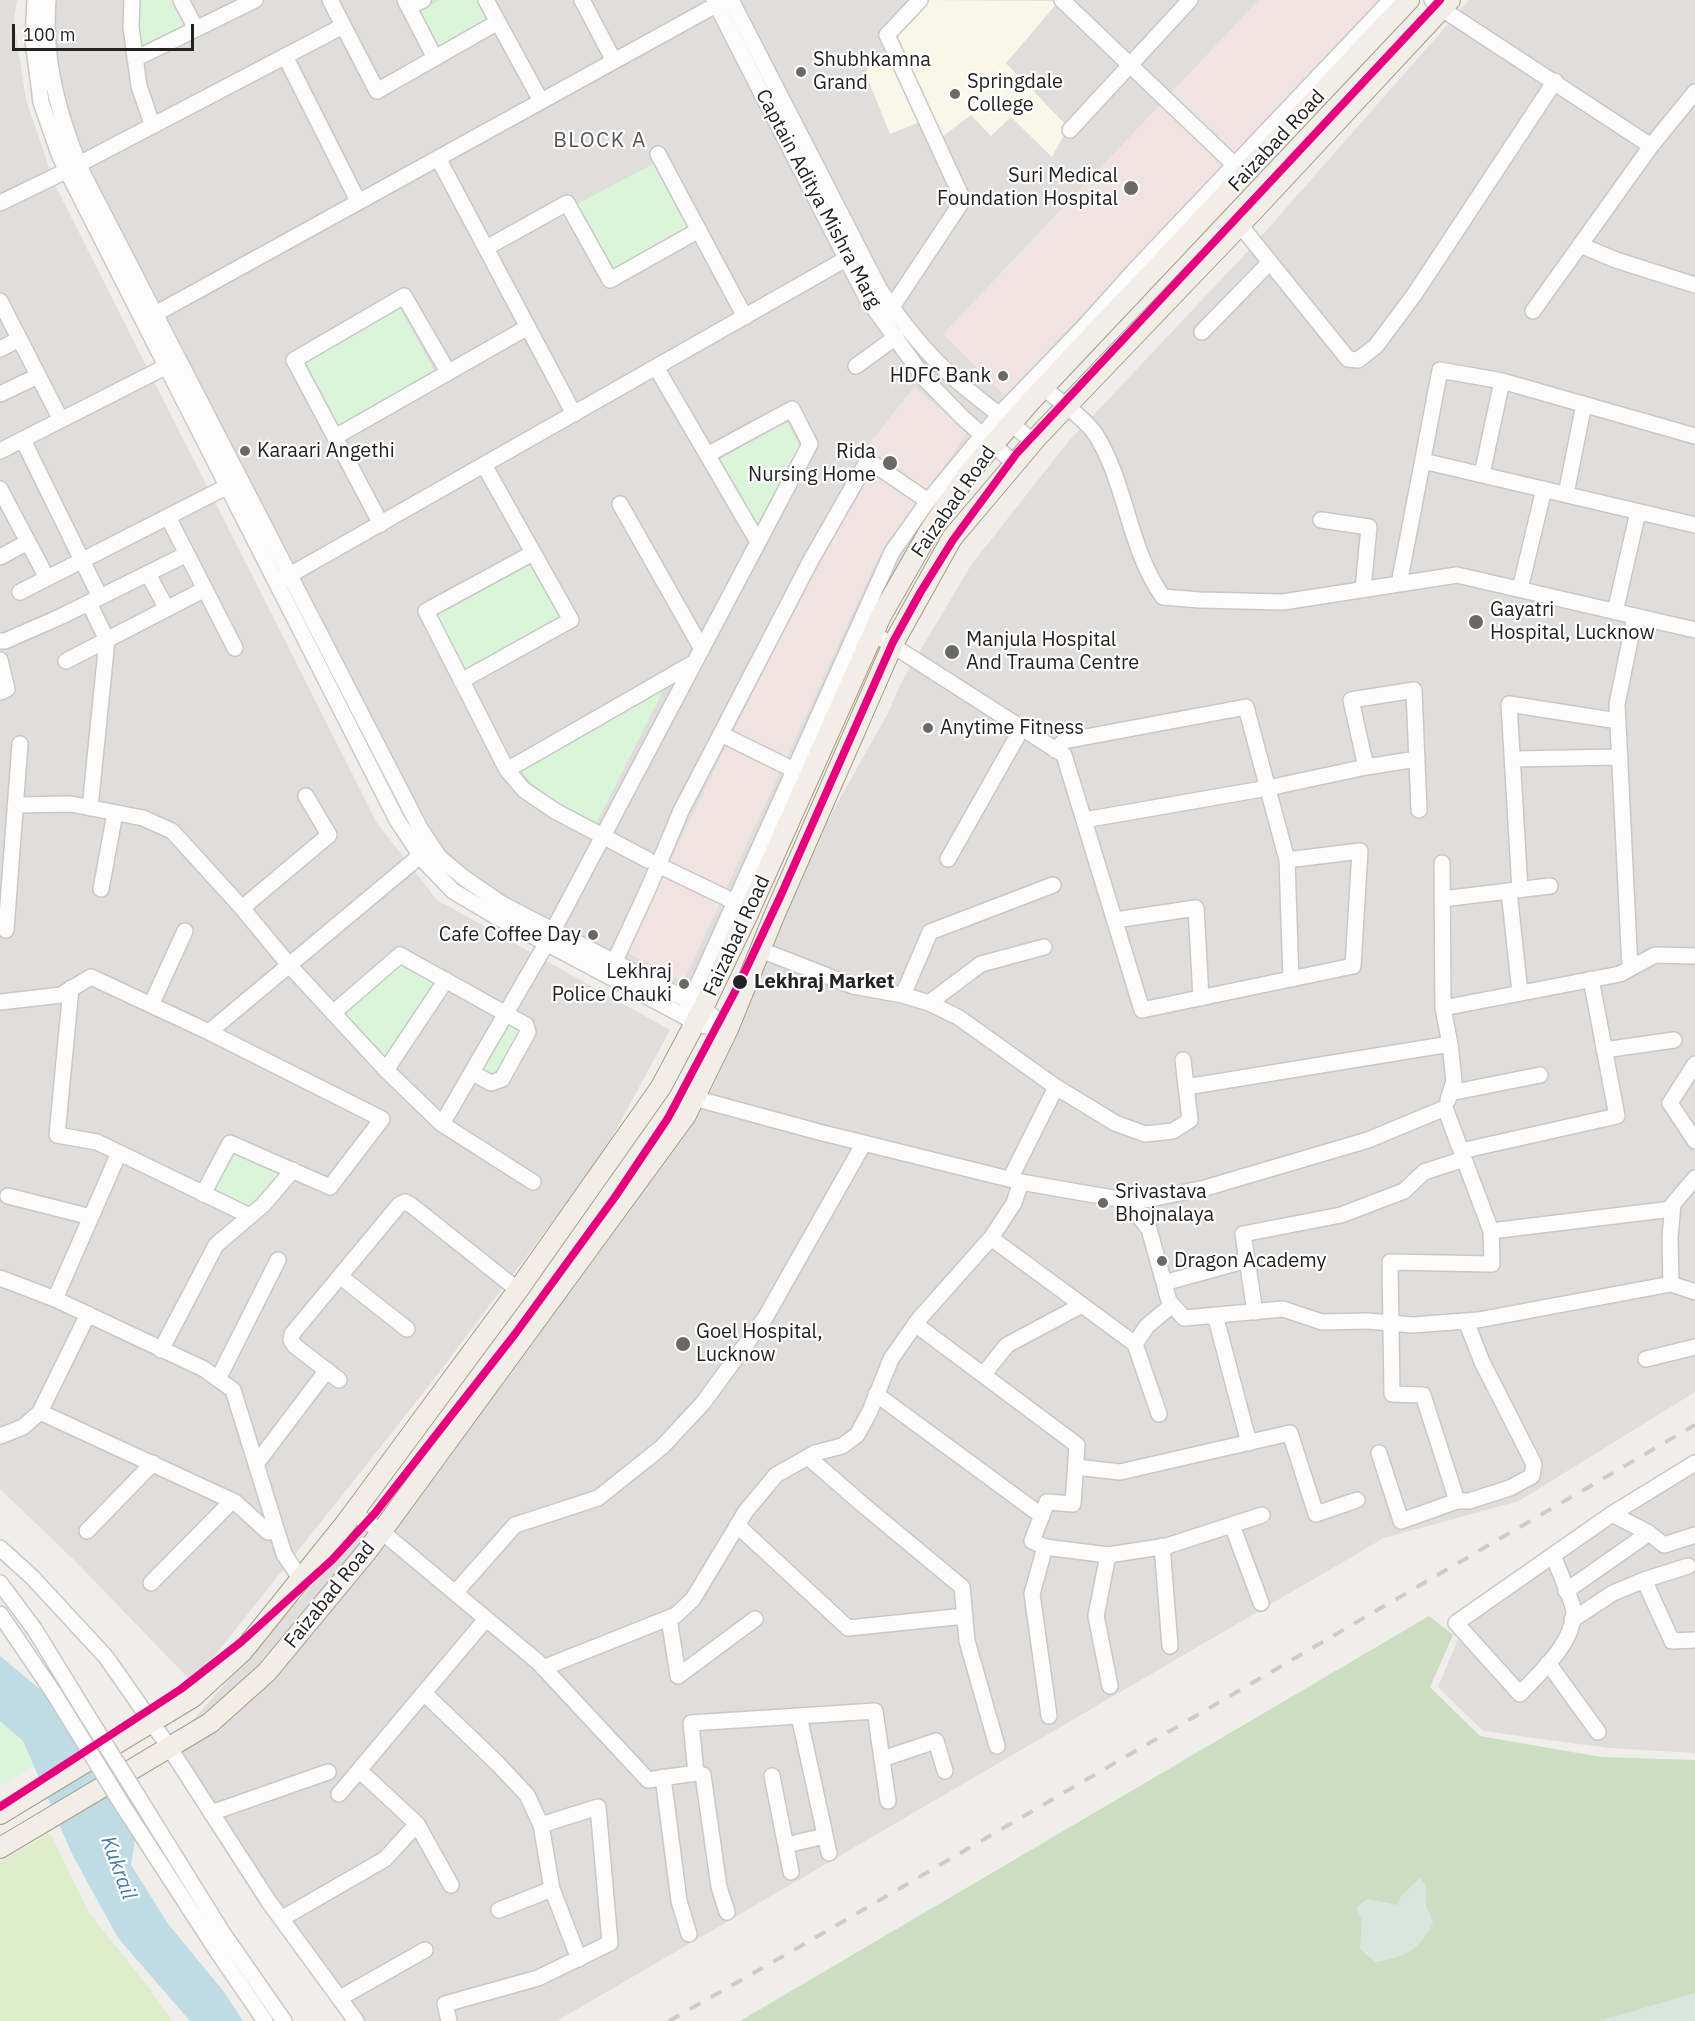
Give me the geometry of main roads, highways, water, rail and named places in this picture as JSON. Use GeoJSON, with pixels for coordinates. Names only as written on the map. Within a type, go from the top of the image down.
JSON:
{"type":"FeatureCollection","features":[{"type":"Feature","properties":{"kind":"main road","name":"Faizabad Road"},"geometry":{"type":"LineString","coordinates":[[0,1814],[193,1697],[242,1652],[353,1513],[518,1290],[661,1087],[693,1013],[880,616],[930,530],[967,476],[988,440],[1006,418],[1044,388],[1240,170],[1409,0]]}},
{"type":"Feature","properties":{"kind":"main road","name":"Faizabad Road"},"geometry":{"type":"LineString","coordinates":[[0,1848],[210,1723],[267,1672],[381,1531],[686,1115],[728,1029],[893,644],[952,538],[1034,441],[1240,225],[1442,3]]}},
{"type":"Feature","properties":{"kind":"water","name":"Kukrail"},"geometry":{"type":"Polygon","coordinates":[[[0,1656],[53,1700],[135,1840],[131,1865],[169,1925],[224,1992],[243,2021],[190,2021],[118,1938],[72,1854],[23,1741],[0,1721],[0,1656]]]}},
{"type":"Feature","properties":{"kind":"railway"},"geometry":{"type":"LineString","coordinates":[[669,2021],[1695,1425]]}},
{"type":"Feature","properties":{"kind":"place","name":"Shubhkamna Grand"},"geometry":{"type":"Point","coordinates":[801,72]}},
{"type":"Feature","properties":{"kind":"place","name":"Springdale College"},"geometry":{"type":"Point","coordinates":[955,94]}},
{"type":"Feature","properties":{"kind":"place","name":"Suri Medical Foundation Hospital"},"geometry":{"type":"Point","coordinates":[1131,188]}},
{"type":"Feature","properties":{"kind":"place","name":"HDFC Bank"},"geometry":{"type":"Point","coordinates":[1003,376]}},
{"type":"Feature","properties":{"kind":"place","name":"Karaari Angethi"},"geometry":{"type":"Point","coordinates":[245,451]}},
{"type":"Feature","properties":{"kind":"place","name":"Rida Nursing Home"},"geometry":{"type":"Point","coordinates":[890,463]}},
{"type":"Feature","properties":{"kind":"place","name":"Gayatri Hospital, Lucknow"},"geometry":{"type":"Point","coordinates":[1476,622]}},
{"type":"Feature","properties":{"kind":"place","name":"Manjula Hospital And Trauma Centre"},"geometry":{"type":"Point","coordinates":[952,652]}},
{"type":"Feature","properties":{"kind":"place","name":"Anytime Fitness"},"geometry":{"type":"Point","coordinates":[928,728]}},
{"type":"Feature","properties":{"kind":"place","name":"Cafe Coffee Day"},"geometry":{"type":"Point","coordinates":[593,935]}},
{"type":"Feature","properties":{"kind":"place","name":"Lekhraj Market"},"geometry":{"type":"Point","coordinates":[740,982]}},
{"type":"Feature","properties":{"kind":"place","name":"Lekhraj Police Chauki"},"geometry":{"type":"Point","coordinates":[684,984]}},
{"type":"Feature","properties":{"kind":"place","name":"Srivastava Bhojnalaya"},"geometry":{"type":"Point","coordinates":[1103,1203]}},
{"type":"Feature","properties":{"kind":"place","name":"Dragon Academy"},"geometry":{"type":"Point","coordinates":[1162,1261]}},
{"type":"Feature","properties":{"kind":"place","name":"Goel Hospital, Lucknow"},"geometry":{"type":"Point","coordinates":[683,1344]}},
{"type":"Feature","properties":{"kind":"district","name":"BLOCK A"},"geometry":{"type":"Point","coordinates":[600,141]}}]}
